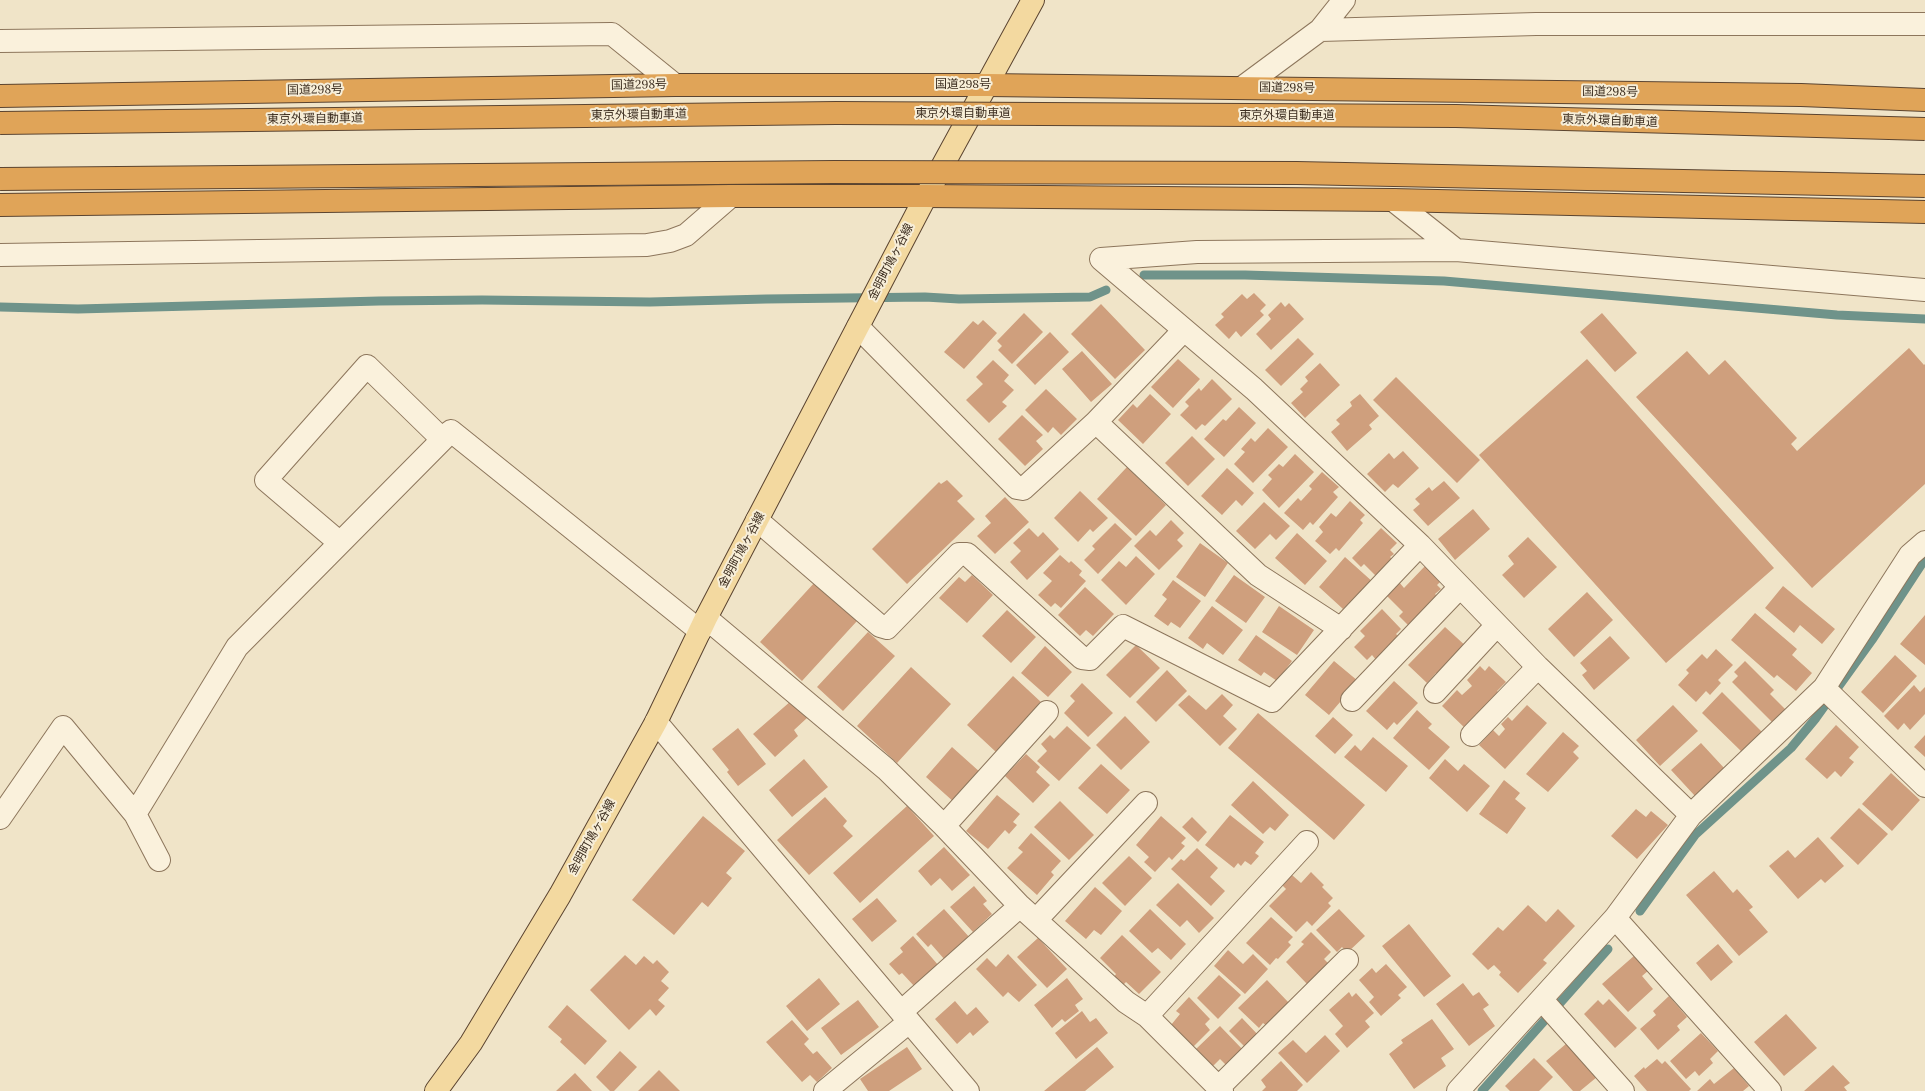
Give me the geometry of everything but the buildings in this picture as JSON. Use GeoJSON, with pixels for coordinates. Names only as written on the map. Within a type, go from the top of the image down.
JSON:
{"type":"FeatureCollection","features":[{"type":"Feature","properties":{"kind":"highway","name":"国道298号"},"geometry":{"type":"LineString","coordinates":[[0,96],[675,85],[987,85],[1801,95],[1925,100]]}},
{"type":"Feature","properties":{"kind":"highway"},"geometry":{"type":"LineString","coordinates":[[1801,95],[1925,95]]}},
{"type":"Feature","properties":{"kind":"highway","name":"東京外環自動車道"},"geometry":{"type":"LineString","coordinates":[[0,123],[844,114],[1456,116],[1925,129]]}},
{"type":"Feature","properties":{"kind":"highway"},"geometry":{"type":"LineString","coordinates":[[0,178],[834,172],[1282,173],[1925,186]]}},
{"type":"Feature","properties":{"kind":"highway"},"geometry":{"type":"LineString","coordinates":[[0,205],[731,196],[926,196],[1393,200],[1830,209],[1925,214]]}},
{"type":"Feature","properties":{"kind":"main road","name":"金明町鳩ヶ谷線"},"geometry":{"type":"LineString","coordinates":[[436,1091],[471,1043],[556,902],[656,722],[703,624],[926,196],[1033,0]]}},
{"type":"Feature","properties":{"kind":"street"},"geometry":{"type":"LineString","coordinates":[[1243,87],[1320,30],[1344,0]]}},
{"type":"Feature","properties":{"kind":"street"},"geometry":{"type":"LineString","coordinates":[[1320,30],[1544,24],[1925,24]]}},
{"type":"Feature","properties":{"kind":"street"},"geometry":{"type":"LineString","coordinates":[[0,41],[612,34],[675,85]]}},
{"type":"Feature","properties":{"kind":"street"},"geometry":{"type":"LineString","coordinates":[[0,255],[647,245],[670,241],[686,235],[731,196]]}},
{"type":"Feature","properties":{"kind":"street"},"geometry":{"type":"LineString","coordinates":[[1393,200],[1456,250]]}},
{"type":"Feature","properties":{"kind":"street"},"geometry":{"type":"LineString","coordinates":[[1691,815],[1538,667],[1420,545],[1254,389],[1101,259],[1197,252],[1456,250],[1925,290]]}},
{"type":"Feature","properties":{"kind":"street"},"geometry":{"type":"LineString","coordinates":[[858,327],[1017,488],[1023,489],[1096,422],[1184,330]]}},
{"type":"Feature","properties":{"kind":"street"},"geometry":{"type":"LineString","coordinates":[[340,543],[266,480],[367,366],[442,439]]}},
{"type":"Feature","properties":{"kind":"street"},"geometry":{"type":"LineString","coordinates":[[1096,422],[1258,575],[1341,629]]}},
{"type":"Feature","properties":{"kind":"street"},"geometry":{"type":"LineString","coordinates":[[135,814],[237,647],[450,431],[703,624],[886,769],[944,826],[1020,906],[1126,1002],[1147,1016],[1220,1089],[1347,960]]}},
{"type":"Feature","properties":{"kind":"street"},"geometry":{"type":"LineString","coordinates":[[757,520],[880,626],[887,628],[959,554],[967,554],[1082,658],[1090,659],[1124,626],[1272,701],[1420,545]]}},
{"type":"Feature","properties":{"kind":"street"},"geometry":{"type":"LineString","coordinates":[[1458,1091],[1615,918],[1691,815],[1824,688],[1910,555],[1925,542]]}},
{"type":"Feature","properties":{"kind":"street"},"geometry":{"type":"LineString","coordinates":[[1352,700],[1460,587]]}},
{"type":"Feature","properties":{"kind":"street"},"geometry":{"type":"LineString","coordinates":[[1435,692],[1497,625]]}},
{"type":"Feature","properties":{"kind":"street"},"geometry":{"type":"LineString","coordinates":[[1472,735],[1538,667]]}},
{"type":"Feature","properties":{"kind":"street"},"geometry":{"type":"LineString","coordinates":[[1824,688],[1925,786]]}},
{"type":"Feature","properties":{"kind":"street"},"geometry":{"type":"LineString","coordinates":[[944,826],[1047,712]]}},
{"type":"Feature","properties":{"kind":"street"},"geometry":{"type":"LineString","coordinates":[[656,722],[968,1091]]}},
{"type":"Feature","properties":{"kind":"street"},"geometry":{"type":"LineString","coordinates":[[0,818],[63,727],[135,814],[160,860]]}},
{"type":"Feature","properties":{"kind":"street"},"geometry":{"type":"LineString","coordinates":[[1036,920],[1146,803]]}},
{"type":"Feature","properties":{"kind":"street"},"geometry":{"type":"LineString","coordinates":[[1147,1016],[1307,842]]}},
{"type":"Feature","properties":{"kind":"street"},"geometry":{"type":"LineString","coordinates":[[825,1091],[905,1017],[1020,906]]}},
{"type":"Feature","properties":{"kind":"street"},"geometry":{"type":"LineString","coordinates":[[1615,918],[1770,1091]]}},
{"type":"Feature","properties":{"kind":"street"},"geometry":{"type":"LineString","coordinates":[[1542,1000],[1623,1091]]}},
{"type":"Feature","properties":{"kind":"waterway"},"geometry":{"type":"LineString","coordinates":[[1144,275],[1245,275],[1444,281],[1837,315],[1925,319]]}},
{"type":"Feature","properties":{"kind":"waterway"},"geometry":{"type":"LineString","coordinates":[[0,307],[78,309],[379,301],[482,300],[650,302],[925,297],[959,299],[1090,297],[1106,290]]}},
{"type":"Feature","properties":{"kind":"waterway"},"geometry":{"type":"LineString","coordinates":[[1640,911],[1695,835],[1791,748],[1816,718],[1872,640],[1925,559]]}},
{"type":"Feature","properties":{"kind":"waterway"},"geometry":{"type":"LineString","coordinates":[[1482,1091],[1608,949]]}}]}
